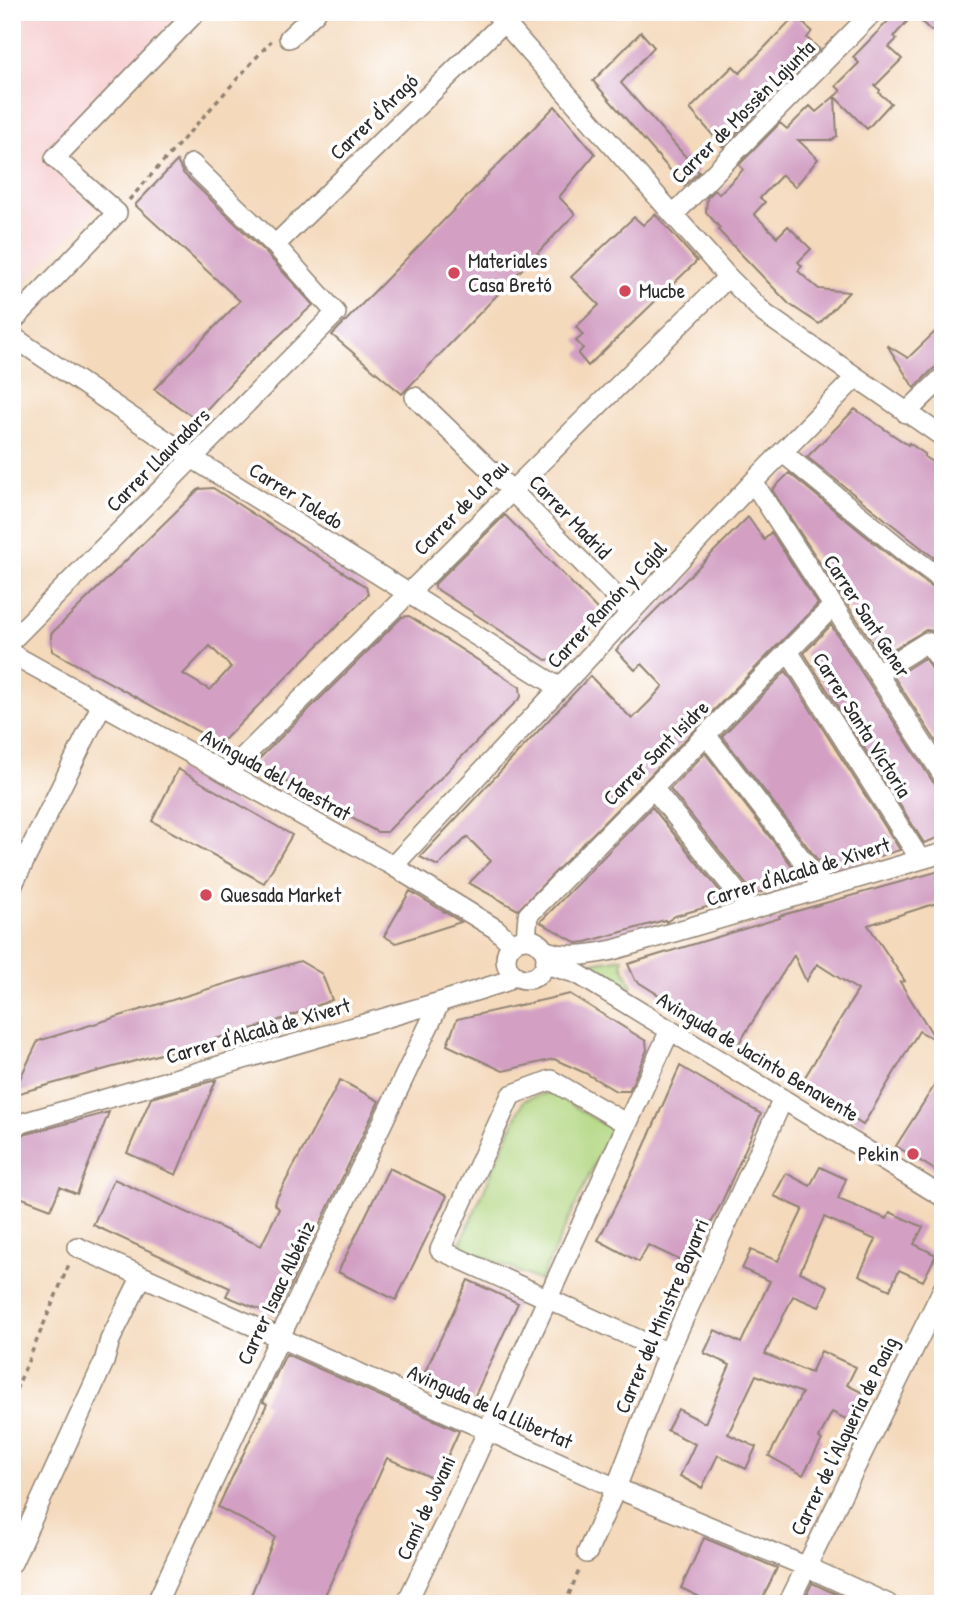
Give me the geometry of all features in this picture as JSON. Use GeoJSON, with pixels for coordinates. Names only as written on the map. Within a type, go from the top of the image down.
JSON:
{"type":"FeatureCollection","features":[{"type":"Feature","properties":{"kind":"street"},"geometry":{"type":"LineString","coordinates":[[12,321],[117,213],[55,158],[197,12]]}},
{"type":"Feature","properties":{"kind":"street"},"geometry":{"type":"LineString","coordinates":[[289,38],[316,12]]}},
{"type":"Feature","properties":{"kind":"street","name":"Carrer de Mossèn Lajunta"},"geometry":{"type":"LineString","coordinates":[[674,214],[873,12]]}},
{"type":"Feature","properties":{"kind":"street"},"geometry":{"type":"LineString","coordinates":[[499,17],[765,314],[943,437]]}},
{"type":"Feature","properties":{"kind":"street","name":"Carrer d'Aragó"},"geometry":{"type":"LineString","coordinates":[[275,245],[499,17]]}},
{"type":"Feature","properties":{"kind":"street"},"geometry":{"type":"LineString","coordinates":[[192,164],[275,245]]}},
{"type":"Feature","properties":{"kind":"street","name":"Carrer Llauradors"},"geometry":{"type":"LineString","coordinates":[[12,640],[336,313],[275,245]]}},
{"type":"Feature","properties":{"kind":"street","name":"Carrer de la Pau"},"geometry":{"type":"LineString","coordinates":[[227,773],[729,276]]}},
{"type":"Feature","properties":{"kind":"street","name":"Carrer Toledo"},"geometry":{"type":"LineString","coordinates":[[12,336],[192,458],[560,688]]}},
{"type":"Feature","properties":{"kind":"street"},"geometry":{"type":"LineString","coordinates":[[906,413],[943,377]]}},
{"type":"Feature","properties":{"kind":"street","name":"Carrer Ramón y Cajal"},"geometry":{"type":"LineString","coordinates":[[393,866],[782,452],[855,378]]}},
{"type":"Feature","properties":{"kind":"street","name":"Carrer Madrid"},"geometry":{"type":"LineString","coordinates":[[415,397],[512,490],[631,612]]}},
{"type":"Feature","properties":{"kind":"street"},"geometry":{"type":"LineString","coordinates":[[782,452],[943,580]]}},
{"type":"Feature","properties":{"kind":"street","name":"Carrer Sant Gener"},"geometry":{"type":"LineString","coordinates":[[754,482],[943,775]]}},
{"type":"Feature","properties":{"kind":"street","name":"Carrer Sant Isidre"},"geometry":{"type":"LineString","coordinates":[[519,941],[528,915],[832,606]]}},
{"type":"Feature","properties":{"kind":"street"},"geometry":{"type":"LineString","coordinates":[[877,673],[927,642],[943,663]]}},
{"type":"Feature","properties":{"kind":"street","name":"Carrer Santa Victoria"},"geometry":{"type":"LineString","coordinates":[[788,651],[920,859]]}},
{"type":"Feature","properties":{"kind":"street","name":"Avinguda del Maestrat"},"geometry":{"type":"LineString","coordinates":[[12,654],[393,866],[519,941]]}},
{"type":"Feature","properties":{"kind":"street"},"geometry":{"type":"LineString","coordinates":[[12,886],[102,704]]}},
{"type":"Feature","properties":{"kind":"street"},"geometry":{"type":"LineString","coordinates":[[706,735],[824,888]]}},
{"type":"Feature","properties":{"kind":"street"},"geometry":{"type":"LineString","coordinates":[[653,788],[751,910]]}},
{"type":"Feature","properties":{"kind":"street","name":"Carrer d'Alcalà de Xivert"},"geometry":{"type":"LineString","coordinates":[[545,957],[601,953],[943,853]]}},
{"type":"Feature","properties":{"kind":"street"},"geometry":{"type":"LineString","coordinates":[[519,941],[537,942],[545,957],[543,970],[533,978],[526,979],[514,975],[507,966],[506,954],[519,941]]}},
{"type":"Feature","properties":{"kind":"street","name":"Avinguda de Jacinto Benavente"},"geometry":{"type":"LineString","coordinates":[[545,957],[578,974],[943,1197]]}},
{"type":"Feature","properties":{"kind":"street","name":"Carrer d'Alcalà de Xivert"},"geometry":{"type":"LineString","coordinates":[[12,1126],[440,1002],[491,986],[514,975]]}},
{"type":"Feature","properties":{"kind":"street","name":"Carrer Isaac Albéniz"},"geometry":{"type":"LineString","coordinates":[[156,1604],[440,1002]]}},
{"type":"Feature","properties":{"kind":"street","name":"Camí de Jovani"},"geometry":{"type":"LineString","coordinates":[[406,1604],[670,1030]]}},
{"type":"Feature","properties":{"kind":"street"},"geometry":{"type":"LineString","coordinates":[[627,1124],[551,1080],[511,1095],[440,1250],[668,1353]]}},
{"type":"Feature","properties":{"kind":"street","name":"Carrer del Ministre Bayarri"},"geometry":{"type":"LineString","coordinates":[[587,1553],[616,1488],[668,1353],[783,1099]]}},
{"type":"Feature","properties":{"kind":"street","name":"Avinguda de la Llibertat"},"geometry":{"type":"LineString","coordinates":[[77,1247],[616,1488],[805,1566],[888,1604]]}},
{"type":"Feature","properties":{"kind":"street"},"geometry":{"type":"LineString","coordinates":[[12,1563],[104,1362],[110,1340],[142,1276]]}},
{"type":"Feature","properties":{"kind":"street","name":"Carrer de l'Alqueria de Poaig"},"geometry":{"type":"LineString","coordinates":[[788,1604],[943,1289]]}},
{"type":"Feature","properties":{"kind":"path"},"geometry":{"type":"LineString","coordinates":[[117,213],[280,30],[289,38]]}},
{"type":"Feature","properties":{"kind":"path"},"geometry":{"type":"LineString","coordinates":[[12,1399],[77,1247]]}},
{"type":"Feature","properties":{"kind":"path"},"geometry":{"type":"LineString","coordinates":[[565,1604],[587,1553]]}},
{"type":"Feature","properties":{"kind":"shaded area"},"geometry":{"type":"Polygon","coordinates":[[[12,12],[180,12],[41,157],[96,210],[12,295],[12,12]]]}},
{"type":"Feature","properties":{"kind":"green space"},"geometry":{"type":"Polygon","coordinates":[[[623,958],[622,964],[632,986],[630,988],[585,964],[623,958]]]}},
{"type":"Feature","properties":{"kind":"green space"},"geometry":{"type":"Polygon","coordinates":[[[551,1092],[611,1129],[540,1281],[459,1246],[524,1100],[551,1092]]]}},
{"type":"Feature","properties":{"kind":"building"},"geometry":{"type":"Polygon","coordinates":[[[897,12],[943,12],[943,19],[931,31],[914,14],[894,36],[897,39],[889,47],[902,59],[875,86],[891,103],[867,129],[835,97],[837,136],[832,140],[798,140],[818,159],[795,187],[782,175],[760,198],[765,202],[754,214],[777,237],[788,226],[811,249],[798,262],[802,266],[798,271],[808,280],[819,289],[849,292],[819,324],[789,304],[718,230],[720,228],[706,212],[707,198],[715,190],[719,194],[740,173],[743,169],[739,165],[780,123],[787,129],[810,106],[816,112],[841,91],[836,86],[859,63],[853,57],[897,12]]]}},
{"type":"Feature","properties":{"kind":"building"},"geometry":{"type":"Polygon","coordinates":[[[795,16],[812,31],[807,38],[819,49],[723,147],[690,109],[733,66],[740,73],[795,16]]]}},
{"type":"Feature","properties":{"kind":"building"},"geometry":{"type":"Polygon","coordinates":[[[641,32],[654,47],[621,83],[699,172],[684,186],[593,81],[641,32]]]}},
{"type":"Feature","properties":{"kind":"building","name":"Materiales Casa Bretó"},"geometry":{"type":"Polygon","coordinates":[[[555,106],[595,154],[559,197],[575,214],[402,394],[332,335],[555,106]]]}},
{"type":"Feature","properties":{"kind":"building"},"geometry":{"type":"Polygon","coordinates":[[[177,161],[183,173],[266,253],[313,305],[249,363],[197,420],[154,389],[240,301],[135,205],[177,161]]]}},
{"type":"Feature","properties":{"kind":"building","name":"Mucbe"},"geometry":{"type":"Polygon","coordinates":[[[655,214],[697,261],[588,366],[578,354],[583,348],[576,341],[583,335],[576,327],[599,305],[571,277],[634,217],[643,225],[655,214]]]}},
{"type":"Feature","properties":{"kind":"building"},"geometry":{"type":"Polygon","coordinates":[[[943,324],[943,365],[934,368],[914,388],[887,345],[908,358],[943,324]]]}},
{"type":"Feature","properties":{"kind":"building"},"geometry":{"type":"Polygon","coordinates":[[[855,409],[908,445],[909,443],[943,469],[943,565],[807,457],[855,409]]]}},
{"type":"Feature","properties":{"kind":"building"},"geometry":{"type":"Polygon","coordinates":[[[789,473],[894,559],[936,590],[943,592],[943,643],[933,631],[926,630],[881,656],[772,490],[789,473]]]}},
{"type":"Feature","properties":{"kind":"building"},"geometry":{"type":"Polygon","coordinates":[[[213,488],[366,587],[368,595],[225,739],[215,741],[52,651],[51,634],[199,489],[213,488]],[[210,646],[183,674],[210,690],[231,667],[210,646]]]}},
{"type":"Feature","properties":{"kind":"building"},"geometry":{"type":"Polygon","coordinates":[[[505,515],[599,611],[592,619],[594,620],[557,658],[546,660],[435,588],[435,584],[505,515]]]}},
{"type":"Feature","properties":{"kind":"building"},"geometry":{"type":"Polygon","coordinates":[[[748,517],[764,540],[771,532],[818,604],[518,910],[469,883],[491,861],[467,837],[438,866],[420,857],[590,676],[632,719],[650,701],[663,686],[642,664],[635,670],[616,650],[748,517]]]}},
{"type":"Feature","properties":{"kind":"building"},"geometry":{"type":"Polygon","coordinates":[[[409,616],[520,687],[521,697],[387,832],[377,832],[254,764],[402,617],[409,616]]]}},
{"type":"Feature","properties":{"kind":"building"},"geometry":{"type":"Polygon","coordinates":[[[831,625],[933,782],[943,787],[943,808],[937,811],[943,821],[943,836],[924,843],[804,653],[831,625]]]}},
{"type":"Feature","properties":{"kind":"building"},"geometry":{"type":"Polygon","coordinates":[[[924,658],[934,672],[943,676],[943,752],[894,677],[924,658]]]}},
{"type":"Feature","properties":{"kind":"building"},"geometry":{"type":"Polygon","coordinates":[[[786,671],[900,850],[827,872],[722,736],[786,671]]]}},
{"type":"Feature","properties":{"kind":"building"},"geometry":{"type":"Polygon","coordinates":[[[705,753],[803,880],[754,894],[670,789],[705,753]]]}},
{"type":"Feature","properties":{"kind":"building"},"geometry":{"type":"Polygon","coordinates":[[[178,769],[292,835],[264,883],[152,821],[178,769]]]}},
{"type":"Feature","properties":{"kind":"building"},"geometry":{"type":"Polygon","coordinates":[[[652,807],[728,901],[675,916],[666,922],[665,920],[586,942],[577,943],[540,922],[652,807]]]}},
{"type":"Feature","properties":{"kind":"building"},"geometry":{"type":"Polygon","coordinates":[[[943,870],[943,901],[868,925],[905,981],[900,982],[936,1040],[919,1031],[863,1125],[800,1085],[858,990],[817,964],[806,981],[794,955],[738,1045],[635,980],[628,964],[780,918],[779,916],[943,870]]]}},
{"type":"Feature","properties":{"kind":"building"},"geometry":{"type":"Polygon","coordinates":[[[410,891],[461,922],[396,943],[384,936],[410,891]]]}},
{"type":"Feature","properties":{"kind":"building"},"geometry":{"type":"Polygon","coordinates":[[[300,961],[322,974],[332,1000],[269,1024],[12,1095],[38,1041],[300,961]]]}},
{"type":"Feature","properties":{"kind":"building"},"geometry":{"type":"Polygon","coordinates":[[[570,994],[646,1041],[647,1050],[629,1091],[616,1091],[554,1059],[503,1071],[447,1045],[457,1019],[570,994]]]}},
{"type":"Feature","properties":{"kind":"building"},"geometry":{"type":"Polygon","coordinates":[[[680,1066],[761,1114],[690,1265],[648,1245],[639,1262],[598,1240],[636,1165],[680,1066]]]}},
{"type":"Feature","properties":{"kind":"building"},"geometry":{"type":"Polygon","coordinates":[[[943,1072],[943,1175],[896,1146],[943,1072]]]}},
{"type":"Feature","properties":{"kind":"building"},"geometry":{"type":"Polygon","coordinates":[[[216,1080],[176,1175],[127,1153],[151,1098],[216,1080]]]}},
{"type":"Feature","properties":{"kind":"building"},"geometry":{"type":"Polygon","coordinates":[[[340,1080],[379,1101],[276,1316],[226,1296],[230,1288],[93,1225],[114,1179],[261,1246],[279,1209],[274,1203],[340,1080]]]}},
{"type":"Feature","properties":{"kind":"building"},"geometry":{"type":"Polygon","coordinates":[[[109,1112],[77,1194],[60,1187],[51,1209],[12,1194],[12,1138],[109,1112]]]}},
{"type":"Feature","properties":{"kind":"building"},"geometry":{"type":"Polygon","coordinates":[[[820,1167],[846,1179],[838,1199],[887,1219],[890,1212],[923,1227],[914,1244],[936,1255],[923,1281],[899,1270],[890,1290],[859,1275],[876,1240],[824,1217],[800,1272],[828,1286],[819,1307],[793,1296],[765,1354],[811,1373],[821,1351],[856,1367],[847,1385],[867,1395],[854,1423],[832,1412],[819,1438],[822,1440],[803,1475],[769,1456],[802,1393],[756,1375],[728,1434],[756,1447],[746,1469],[718,1455],[702,1488],[680,1476],[695,1444],[667,1430],[678,1409],[705,1423],[730,1365],[704,1353],[715,1330],[741,1343],[770,1281],[742,1269],[751,1250],[778,1261],[803,1209],[774,1196],[786,1173],[810,1186],[820,1167]]]}},
{"type":"Feature","properties":{"kind":"building"},"geometry":{"type":"Polygon","coordinates":[[[389,1168],[447,1196],[396,1300],[338,1272],[389,1168]]]}},
{"type":"Feature","properties":{"kind":"building"},"geometry":{"type":"Polygon","coordinates":[[[468,1280],[518,1303],[472,1402],[422,1378],[468,1280]]]}},
{"type":"Feature","properties":{"kind":"building"},"geometry":{"type":"Polygon","coordinates":[[[286,1354],[459,1431],[437,1480],[387,1458],[321,1604],[266,1604],[251,1595],[275,1537],[218,1507],[267,1404],[263,1402],[286,1354]]]}},
{"type":"Feature","properties":{"kind":"building"},"geometry":{"type":"Polygon","coordinates":[[[704,1538],[777,1568],[760,1604],[714,1604],[681,1588],[704,1538]]]}},
{"type":"Feature","properties":{"kind":"building"},"geometry":{"type":"Polygon","coordinates":[[[812,1583],[858,1604],[802,1604],[812,1583]]]}},
{"type":"Feature","properties":{"kind":"place","name":"Materiales Casa Bretó"},"geometry":{"type":"Point","coordinates":[454,273]}},
{"type":"Feature","properties":{"kind":"place","name":"Mucbe"},"geometry":{"type":"Point","coordinates":[625,291]}},
{"type":"Feature","properties":{"kind":"place","name":"Quesada Market"},"geometry":{"type":"Point","coordinates":[206,895]}},
{"type":"Feature","properties":{"kind":"place","name":"Pekin"},"geometry":{"type":"Point","coordinates":[913,1154]}}]}
